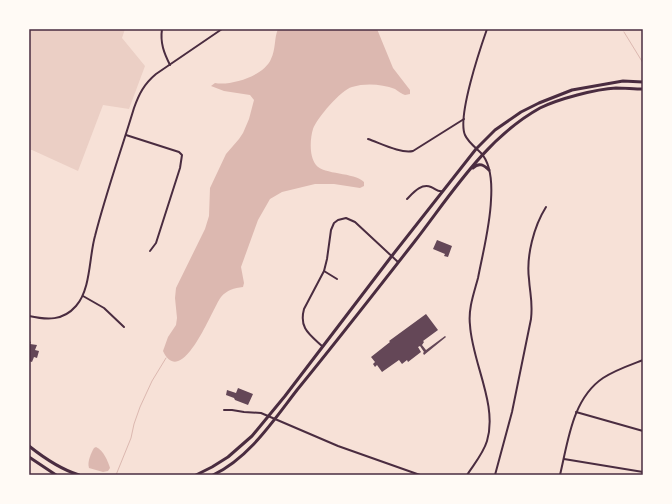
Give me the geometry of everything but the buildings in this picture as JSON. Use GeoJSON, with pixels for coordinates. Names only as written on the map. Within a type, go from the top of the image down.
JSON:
{"type":"FeatureCollection","features":[{"type":"Feature","properties":{"kind":"main road"},"geometry":{"type":"LineString","coordinates":[[196,475],[212,467],[252,436],[285,396],[322,346],[476,149],[487,138],[521,112],[556,95],[572,90],[623,80],[643,82]]}},
{"type":"Feature","properties":{"kind":"main road"},"geometry":{"type":"LineString","coordinates":[[213,475],[236,460],[258,440],[482,154],[524,118],[542,108],[577,95],[615,88],[643,89]]}},
{"type":"Feature","properties":{"kind":"main road"},"geometry":{"type":"LineString","coordinates":[[455,188],[460,185],[477,165],[482,164],[489,170]]}},
{"type":"Feature","properties":{"kind":"main road"},"geometry":{"type":"LineString","coordinates":[[29,446],[55,464],[69,472],[79,475]]}},
{"type":"Feature","properties":{"kind":"main road"},"geometry":{"type":"LineString","coordinates":[[29,457],[56,475]]}},
{"type":"Feature","properties":{"kind":"street"},"geometry":{"type":"LineString","coordinates":[[162,29],[162,47],[170,65]]}},
{"type":"Feature","properties":{"kind":"street"},"geometry":{"type":"LineString","coordinates":[[29,316],[45,319],[56,318],[75,307],[82,296],[86,287],[94,237],[134,108],[142,88],[148,80],[222,29]]}},
{"type":"Feature","properties":{"kind":"street"},"geometry":{"type":"LineString","coordinates":[[467,475],[484,449],[489,429],[490,416],[477,364],[470,325],[472,297],[478,278],[490,209],[491,188],[489,170],[482,154],[465,135],[464,119],[476,62],[487,29]]}},
{"type":"Feature","properties":{"kind":"street"},"geometry":{"type":"LineString","coordinates":[[368,139],[398,150],[409,152],[413,151],[464,119]]}},
{"type":"Feature","properties":{"kind":"street"},"geometry":{"type":"LineString","coordinates":[[126,136],[178,152],[182,155],[180,168],[156,243],[150,251]]}},
{"type":"Feature","properties":{"kind":"street"},"geometry":{"type":"LineString","coordinates":[[406,199],[417,189],[424,186],[431,187],[439,192],[444,191]]}},
{"type":"Feature","properties":{"kind":"street"},"geometry":{"type":"LineString","coordinates":[[495,475],[512,412],[531,319],[533,304],[528,278],[530,248],[538,221],[546,207]]}},
{"type":"Feature","properties":{"kind":"street"},"geometry":{"type":"LineString","coordinates":[[322,346],[304,329],[302,315],[324,271],[331,230],[334,223],[342,218],[355,222],[398,262]]}},
{"type":"Feature","properties":{"kind":"street"},"geometry":{"type":"LineString","coordinates":[[324,271],[337,279]]}},
{"type":"Feature","properties":{"kind":"street"},"geometry":{"type":"LineString","coordinates":[[82,296],[104,308],[124,327]]}},
{"type":"Feature","properties":{"kind":"street"},"geometry":{"type":"LineString","coordinates":[[560,475],[569,434],[576,412],[589,392],[602,379],[643,360]]}},
{"type":"Feature","properties":{"kind":"street"},"geometry":{"type":"LineString","coordinates":[[224,410],[268,415],[338,446],[420,475]]}},
{"type":"Feature","properties":{"kind":"street"},"geometry":{"type":"LineString","coordinates":[[576,412],[643,431]]}},
{"type":"Feature","properties":{"kind":"street"},"geometry":{"type":"LineString","coordinates":[[564,459],[643,472]]}},
{"type":"Feature","properties":{"kind":"shaded area"},"geometry":{"type":"Polygon","coordinates":[[[29,29],[125,29],[122,38],[145,66],[129,109],[103,105],[78,171],[29,150],[29,29]]]}},
{"type":"Feature","properties":{"kind":"shaded area"},"geometry":{"type":"Polygon","coordinates":[[[278,29],[377,29],[393,68],[410,90],[410,94],[405,95],[395,89],[385,86],[362,85],[347,89],[330,105],[319,118],[313,129],[311,138],[312,157],[316,165],[320,168],[359,179],[364,182],[364,186],[360,188],[334,184],[315,184],[282,192],[270,199],[258,220],[241,267],[244,283],[243,287],[231,290],[221,297],[196,343],[188,354],[179,361],[171,361],[163,351],[168,337],[176,325],[176,288],[205,229],[209,216],[210,188],[226,154],[243,133],[249,119],[254,100],[250,95],[224,91],[211,86],[215,83],[222,84],[238,81],[254,75],[262,70],[273,55],[278,29]]]}},
{"type":"Feature","properties":{"kind":"shaded area"},"geometry":{"type":"Polygon","coordinates":[[[96,447],[99,448],[107,459],[110,468],[108,471],[103,472],[89,468],[92,452],[96,447]]]}},
{"type":"Feature","properties":{"kind":"waterway"},"geometry":{"type":"LineString","coordinates":[[624,32],[643,63]]}},
{"type":"Feature","properties":{"kind":"waterway"},"geometry":{"type":"LineString","coordinates":[[116,475],[131,438],[140,407],[152,381],[166,358]]}}]}
